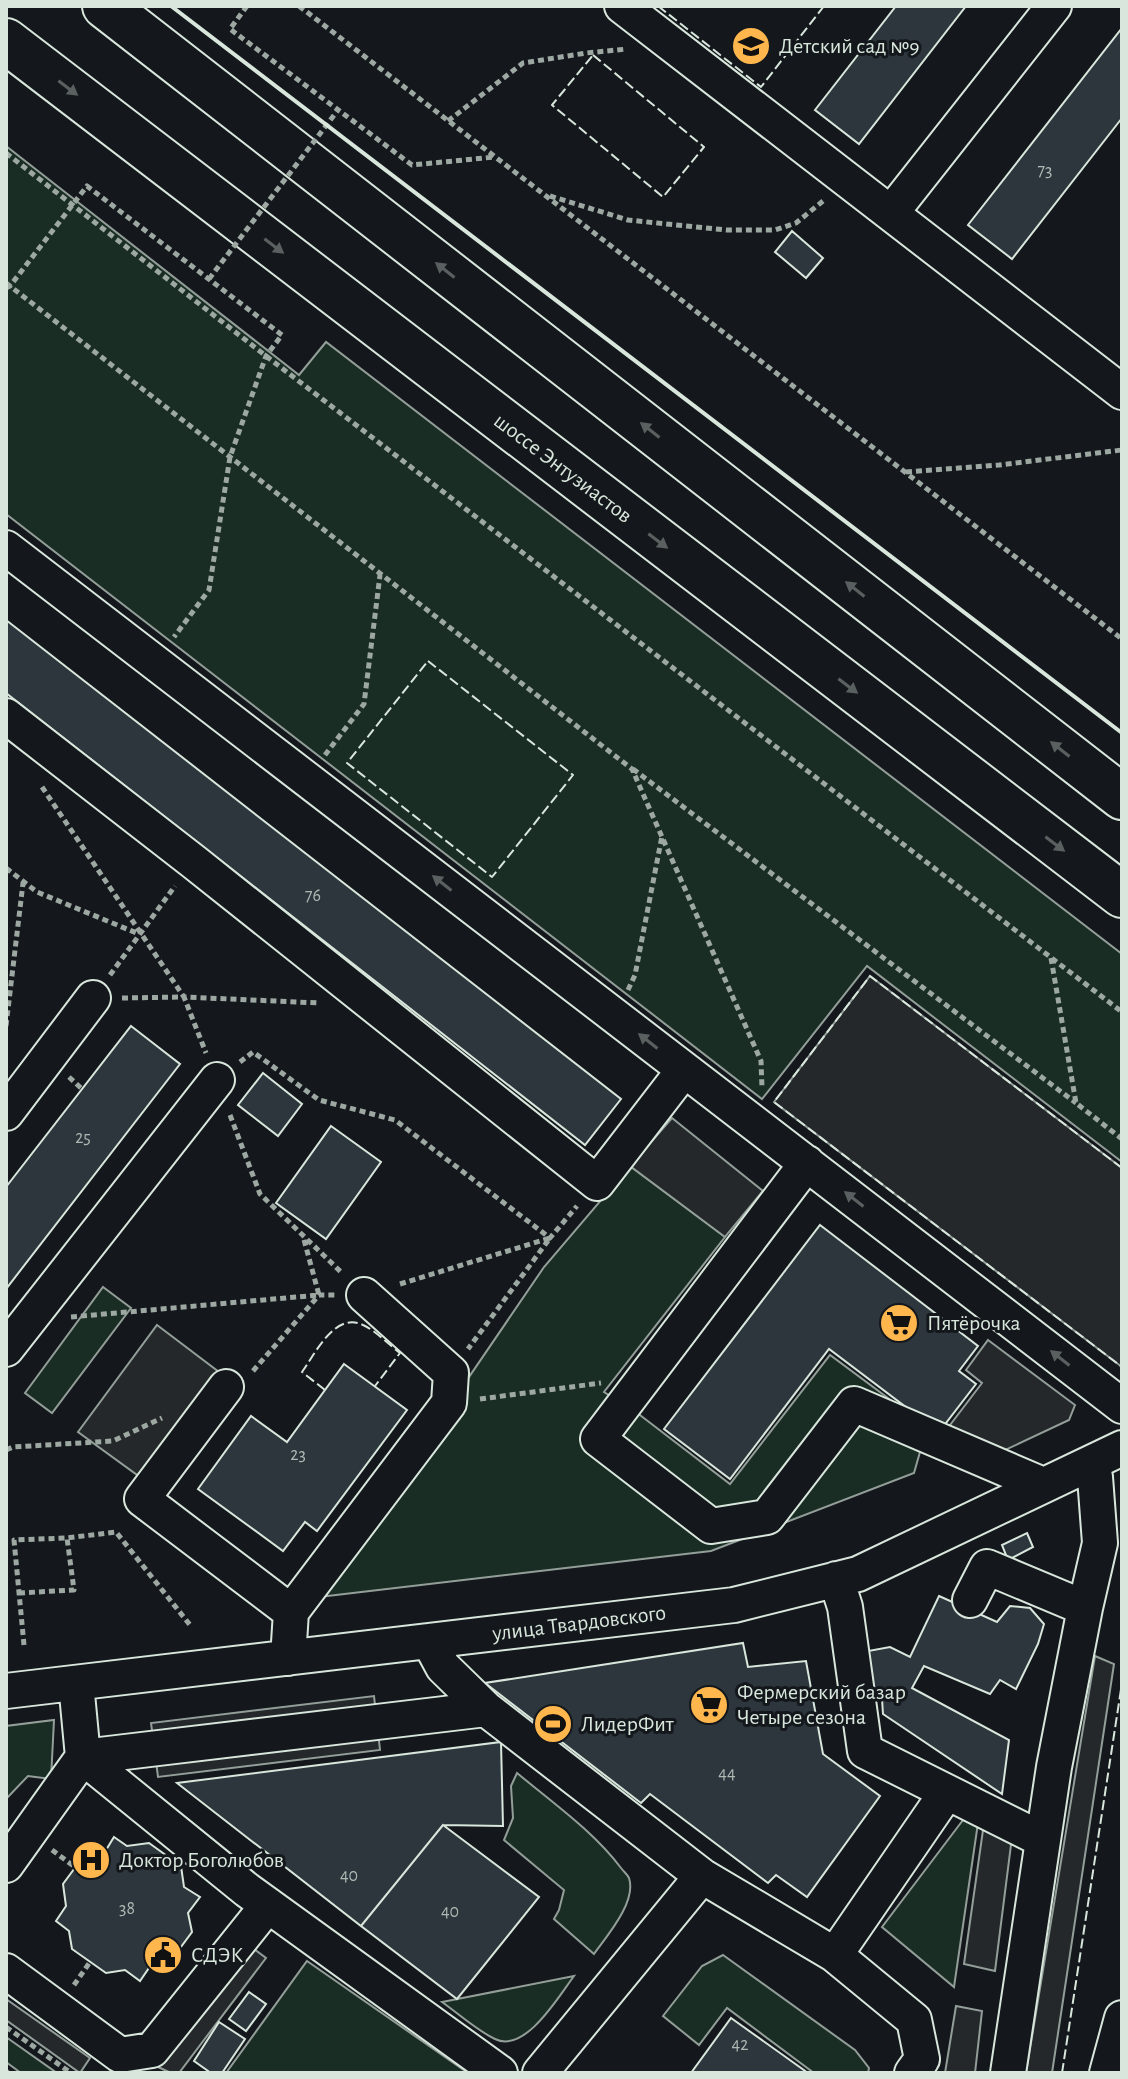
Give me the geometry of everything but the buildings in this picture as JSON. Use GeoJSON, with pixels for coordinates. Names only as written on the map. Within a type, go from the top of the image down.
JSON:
{"type":"FeatureCollection","features":[{"type":"Feature","properties":{"kind":"highway"},"geometry":{"type":"LineString","coordinates":[[105,6],[1122,797]]}},
{"type":"Feature","properties":{"kind":"highway","name":"шоссе Энтузиастов"},"geometry":{"type":"LineString","coordinates":[[6,41],[1122,895]]}},
{"type":"Feature","properties":{"kind":"street"},"geometry":{"type":"LineString","coordinates":[[622,6],[1122,392]]}},
{"type":"Feature","properties":{"kind":"street"},"geometry":{"type":"LineString","coordinates":[[891,213],[1054,6]]}},
{"type":"Feature","properties":{"kind":"street"},"geometry":{"type":"LineString","coordinates":[[6,548],[1122,1406]]}},
{"type":"Feature","properties":{"kind":"street"},"geometry":{"type":"LineString","coordinates":[[6,716],[597,1183],[684,1070]]}},
{"type":"Feature","properties":{"kind":"street"},"geometry":{"type":"LineString","coordinates":[[6,1113],[93,998]]}},
{"type":"Feature","properties":{"kind":"street"},"geometry":{"type":"LineString","coordinates":[[6,1349],[217,1080]]}},
{"type":"Feature","properties":{"kind":"street"},"geometry":{"type":"LineString","coordinates":[[807,1163],[598,1439],[711,1526],[767,1517],[854,1404],[1043,1485]]}},
{"type":"Feature","properties":{"kind":"street"},"geometry":{"type":"LineString","coordinates":[[288,1658],[291,1612],[450,1388],[364,1295]]}},
{"type":"Feature","properties":{"kind":"street"},"geometry":{"type":"LineString","coordinates":[[226,1387],[142,1499],[291,1612]]}},
{"type":"Feature","properties":{"kind":"street"},"geometry":{"type":"LineString","coordinates":[[1016,2073],[1008,2072],[1054,1767],[1100,1543],[1095,1477],[1107,1456]]}},
{"type":"Feature","properties":{"kind":"street","name":"улица Твардовского"},"geometry":{"type":"LineString","coordinates":[[6,1691],[734,1605],[858,1574],[1107,1456]]}},
{"type":"Feature","properties":{"kind":"street"},"geometry":{"type":"LineString","coordinates":[[970,1600],[987,1567],[1085,1608]]}},
{"type":"Feature","properties":{"kind":"street"},"geometry":{"type":"LineString","coordinates":[[836,1579],[845,1607],[865,1751],[1043,1840]]}},
{"type":"Feature","properties":{"kind":"street"},"geometry":{"type":"LineString","coordinates":[[429,1641],[443,1667],[486,1709],[702,1876],[835,1955],[914,2020],[922,2059],[912,2073]]}},
{"type":"Feature","properties":{"kind":"street"},"geometry":{"type":"LineString","coordinates":[[6,1865],[83,1757],[76,1683]]}},
{"type":"Feature","properties":{"kind":"street"},"geometry":{"type":"LineString","coordinates":[[83,1757],[486,1709]]}},
{"type":"Feature","properties":{"kind":"street"},"geometry":{"type":"LineString","coordinates":[[83,1757],[268,1905],[500,2073]]}},
{"type":"Feature","properties":{"kind":"street"},"geometry":{"type":"LineString","coordinates":[[835,1955],[947,1792]]}},
{"type":"Feature","properties":{"kind":"street"},"geometry":{"type":"LineString","coordinates":[[540,2073],[702,1876]]}},
{"type":"Feature","properties":{"kind":"street"},"geometry":{"type":"LineString","coordinates":[[6,1971],[120,2055],[152,2050],[268,1905]]}},
{"type":"Feature","properties":{"kind":"street"},"geometry":{"type":"LineString","coordinates":[[1107,2073],[1122,2018]]}},
{"type":"Feature","properties":{"kind":"path"},"geometry":{"type":"LineString","coordinates":[[247,6],[230,29],[412,165],[495,157]]}},
{"type":"Feature","properties":{"kind":"path"},"geometry":{"type":"LineString","coordinates":[[299,6],[1122,639]]}},
{"type":"Feature","properties":{"kind":"path"},"geometry":{"type":"LineString","coordinates":[[448,121],[523,63],[672,45]]}},
{"type":"Feature","properties":{"kind":"path"},"geometry":{"type":"LineString","coordinates":[[209,279],[338,110]]}},
{"type":"Feature","properties":{"kind":"path"},"geometry":{"type":"LineString","coordinates":[[6,153],[1122,1012]]}},
{"type":"Feature","properties":{"kind":"path"},"geometry":{"type":"LineString","coordinates":[[545,195],[628,220],[726,230],[775,230],[796,223],[849,181]]}},
{"type":"Feature","properties":{"kind":"path"},"geometry":{"type":"LineString","coordinates":[[155,662],[209,590],[230,457],[266,356],[282,335],[87,186],[7,286],[230,457],[632,769],[1122,1139]]}},
{"type":"Feature","properties":{"kind":"path"},"geometry":{"type":"LineString","coordinates":[[905,472],[999,465],[1122,450]]}},
{"type":"Feature","properties":{"kind":"path"},"geometry":{"type":"LineString","coordinates":[[307,779],[364,704],[380,574]]}},
{"type":"Feature","properties":{"kind":"path"},"geometry":{"type":"LineString","coordinates":[[632,769],[761,1061],[765,1131]]}},
{"type":"Feature","properties":{"kind":"path"},"geometry":{"type":"LineString","coordinates":[[41,786],[184,997],[260,1194],[364,1295]]}},
{"type":"Feature","properties":{"kind":"path"},"geometry":{"type":"LineString","coordinates":[[616,1016],[635,975],[663,835]]}},
{"type":"Feature","properties":{"kind":"path"},"geometry":{"type":"LineString","coordinates":[[93,998],[194,862]]}},
{"type":"Feature","properties":{"kind":"path"},"geometry":{"type":"LineString","coordinates":[[6,868],[37,892],[140,934]]}},
{"type":"Feature","properties":{"kind":"path"},"geometry":{"type":"LineString","coordinates":[[6,1026],[23,883]]}},
{"type":"Feature","properties":{"kind":"path"},"geometry":{"type":"LineString","coordinates":[[1051,957],[1076,1103]]}},
{"type":"Feature","properties":{"kind":"path"},"geometry":{"type":"LineString","coordinates":[[93,998],[184,997],[373,1005]]}},
{"type":"Feature","properties":{"kind":"path"},"geometry":{"type":"LineString","coordinates":[[217,1080],[253,1052],[319,1100],[395,1120],[550,1238]]}},
{"type":"Feature","properties":{"kind":"path"},"geometry":{"type":"LineString","coordinates":[[450,1388],[550,1238],[597,1183]]}},
{"type":"Feature","properties":{"kind":"path"},"geometry":{"type":"LineString","coordinates":[[302,1235],[319,1295]]}},
{"type":"Feature","properties":{"kind":"path"},"geometry":{"type":"LineString","coordinates":[[29,1320],[319,1295],[364,1295],[550,1238]]}},
{"type":"Feature","properties":{"kind":"path"},"geometry":{"type":"LineString","coordinates":[[226,1387],[251,1373],[319,1295]]}},
{"type":"Feature","properties":{"kind":"path"},"geometry":{"type":"LineString","coordinates":[[450,1388],[646,1377]]}},
{"type":"Feature","properties":{"kind":"path"},"geometry":{"type":"LineString","coordinates":[[6,1450],[13,1447],[113,1441]]}},
{"type":"Feature","properties":{"kind":"path"},"geometry":{"type":"LineString","coordinates":[[6,1540],[67,1538],[116,1532],[190,1625]]}},
{"type":"Feature","properties":{"kind":"path"},"geometry":{"type":"LineString","coordinates":[[19,1593],[74,1590],[67,1538]]}},
{"type":"Feature","properties":{"kind":"path"},"geometry":{"type":"LineString","coordinates":[[14,1540],[24,1645]]}},
{"type":"Feature","properties":{"kind":"path"},"geometry":{"type":"LineString","coordinates":[[6,2027],[71,2073]]}},
{"type":"Feature","properties":{"kind":"green space"},"geometry":{"type":"Polygon","coordinates":[[[6,146],[299,375],[326,342],[1122,954],[1122,1162],[867,966],[762,1099],[6,514],[6,146]]]}},
{"type":"Feature","properties":{"kind":"green space"},"geometry":{"type":"Polygon","coordinates":[[[630,1166],[725,1237],[604,1392],[636,1412],[730,1484],[830,1355],[935,1433],[922,1445],[914,1473],[711,1551],[319,1597],[544,1267],[630,1166]]]}},
{"type":"Feature","properties":{"kind":"green space"},"geometry":{"type":"Polygon","coordinates":[[[103,1287],[131,1308],[52,1413],[25,1393],[103,1287]]]}},
{"type":"Feature","properties":{"kind":"green space"},"geometry":{"type":"Polygon","coordinates":[[[54,1720],[51,1779],[28,1776],[6,1799],[6,1726],[54,1720]]]}},
{"type":"Feature","properties":{"kind":"green space"},"geometry":{"type":"Polygon","coordinates":[[[517,1773],[585,1830],[629,1878],[629,1898],[625,1908],[594,1954],[554,1919],[564,1890],[504,1840],[513,1818],[511,1786],[517,1773]]]}},
{"type":"Feature","properties":{"kind":"green space"},"geometry":{"type":"Polygon","coordinates":[[[963,1820],[978,1823],[954,1987],[882,1927],[963,1820]]]}},
{"type":"Feature","properties":{"kind":"green space"},"geometry":{"type":"Polygon","coordinates":[[[723,1955],[855,2050],[869,2068],[868,2073],[814,2073],[727,2008],[699,2045],[663,2016],[702,1966],[723,1955]]]}},
{"type":"Feature","properties":{"kind":"green space"},"geometry":{"type":"Polygon","coordinates":[[[307,1961],[468,2073],[226,2073],[307,1961]]]}},
{"type":"Feature","properties":{"kind":"green space"},"geometry":{"type":"Polygon","coordinates":[[[574,1976],[540,2021],[518,2038],[506,2041],[495,2039],[474,2027],[442,2002],[574,1976]]]}},
{"type":"Feature","properties":{"kind":"green space"},"geometry":{"type":"Polygon","coordinates":[[[6,2037],[54,2071],[21,2073],[6,2062],[6,2037]]]}},
{"type":"Feature","properties":{"kind":"shaded area"},"geometry":{"type":"Polygon","coordinates":[[[870,976],[1122,1168],[1122,1367],[774,1102],[870,976]]]}},
{"type":"Feature","properties":{"kind":"shaded area"},"geometry":{"type":"Polygon","coordinates":[[[672,1118],[763,1191],[725,1237],[630,1166],[672,1118]]]}},
{"type":"Feature","properties":{"kind":"shaded area"},"geometry":{"type":"Polygon","coordinates":[[[157,1325],[219,1372],[140,1477],[78,1432],[157,1325]]]}},
{"type":"Feature","properties":{"kind":"shaded area"},"geometry":{"type":"Polygon","coordinates":[[[988,1340],[1075,1405],[1069,1420],[1001,1452],[947,1429],[982,1383],[966,1370],[988,1340]]]}},
{"type":"Feature","properties":{"kind":"shaded area"},"geometry":{"type":"Polygon","coordinates":[[[1095,1656],[1114,1664],[1052,2073],[1026,2073],[1095,1656]]]}},
{"type":"Feature","properties":{"kind":"shaded area"},"geometry":{"type":"Polygon","coordinates":[[[374,1696],[380,1750],[158,1777],[151,1723],[374,1696]]]}},
{"type":"Feature","properties":{"kind":"shaded area"},"geometry":{"type":"Polygon","coordinates":[[[983,1830],[1012,1837],[995,1971],[964,1964],[983,1830]]]}},
{"type":"Feature","properties":{"kind":"shaded area"},"geometry":{"type":"Polygon","coordinates":[[[250,1946],[266,1958],[179,2073],[158,2067],[250,1946]]]}},
{"type":"Feature","properties":{"kind":"shaded area"},"geometry":{"type":"Polygon","coordinates":[[[6,1999],[90,2058],[80,2073],[6,2020],[6,1999]]]}},
{"type":"Feature","properties":{"kind":"shaded area"},"geometry":{"type":"Polygon","coordinates":[[[956,2006],[982,2011],[975,2073],[945,2073],[956,2006]]]}},
{"type":"Feature","properties":{"kind":"fence"},"geometry":{"type":"LineString","coordinates":[[658,6],[761,87],[824,6]]}},
{"type":"Feature","properties":{"kind":"fence"},"geometry":{"type":"LineString","coordinates":[[593,55],[704,147],[663,197],[552,105],[593,55]]}},
{"type":"Feature","properties":{"kind":"fence"},"geometry":{"type":"LineString","coordinates":[[428,661],[573,775],[492,877],[347,763],[428,661]]}},
{"type":"Feature","properties":{"kind":"fence"},"geometry":{"type":"LineString","coordinates":[[1122,1168],[870,976],[774,1102],[1122,1367]]}},
{"type":"Feature","properties":{"kind":"fence"},"geometry":{"type":"LineString","coordinates":[[325,1390],[302,1372],[327,1336],[343,1324],[353,1322],[373,1331],[400,1353],[375,1386]]}},
{"type":"Feature","properties":{"kind":"fence"},"geometry":{"type":"LineString","coordinates":[[1062,2073],[1122,1683]]}},
{"type":"Feature","properties":{"kind":"wall"},"geometry":{"type":"LineString","coordinates":[[171,6],[1122,733]]}},
{"type":"Feature","properties":{"kind":"place","name":"Детский сад №9"},"geometry":{"type":"Point","coordinates":[751,46]}},
{"type":"Feature","properties":{"kind":"place","name":"Пятёрочка"},"geometry":{"type":"Point","coordinates":[899,1323]}},
{"type":"Feature","properties":{"kind":"place","name":"Фермерский базар Четыре сезона"},"geometry":{"type":"Point","coordinates":[709,1705]}},
{"type":"Feature","properties":{"kind":"place","name":"ЛидерФит"},"geometry":{"type":"Point","coordinates":[553,1724]}},
{"type":"Feature","properties":{"kind":"place","name":"Доктор Боголюбов"},"geometry":{"type":"Point","coordinates":[91,1860]}},
{"type":"Feature","properties":{"kind":"place","name":"СДЭК"},"geometry":{"type":"Point","coordinates":[163,1955]}}]}
